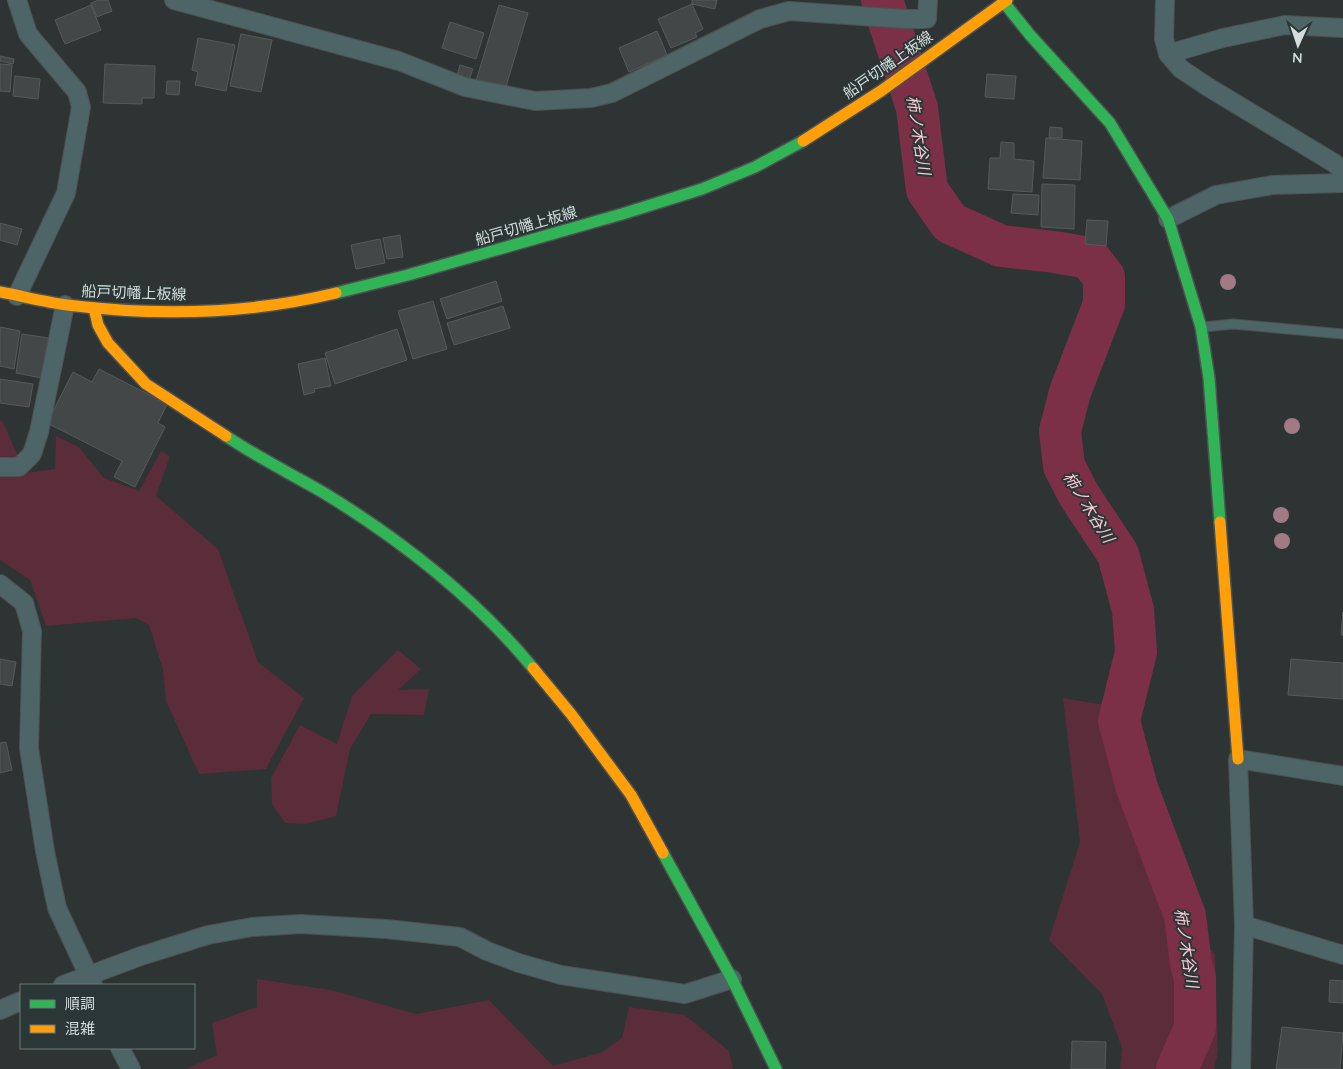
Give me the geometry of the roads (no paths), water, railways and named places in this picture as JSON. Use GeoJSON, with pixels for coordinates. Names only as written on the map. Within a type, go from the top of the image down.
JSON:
{"type":"FeatureCollection","features":[{"type":"Feature","properties":{"kind":"street"},"geometry":{"type":"LineString","coordinates":[[8,294],[66,193],[82,108],[77,92],[28,34],[17,0]]}},
{"type":"Feature","properties":{"kind":"street"},"geometry":{"type":"LineString","coordinates":[[174,0],[399,61],[465,88],[535,101],[591,98],[612,93],[760,19],[789,11],[927,19],[928,0]]}},
{"type":"Feature","properties":{"kind":"street"},"geometry":{"type":"LineString","coordinates":[[1165,0],[1164,39],[1168,54],[1181,69],[1334,163],[1343,171]]}},
{"type":"Feature","properties":{"kind":"street"},"geometry":{"type":"LineString","coordinates":[[1004,1],[1030,35],[1110,123],[1168,219],[1201,327],[1209,378],[1238,759],[1244,925],[1241,1069]]}},
{"type":"Feature","properties":{"kind":"street","name":"船戸切幡上板線"},"geometry":{"type":"LineString","coordinates":[[8,294],[65,305],[94,308],[175,312],[251,307],[319,297],[408,275],[622,214],[702,189],[755,167],[806,139],[881,91],[1004,1]]}},
{"type":"Feature","properties":{"kind":"street"},"geometry":{"type":"LineString","coordinates":[[1168,54],[1224,38],[1285,25],[1343,28]]}},
{"type":"Feature","properties":{"kind":"street"},"geometry":{"type":"LineString","coordinates":[[1168,219],[1216,194],[1272,185],[1343,183]]}},
{"type":"Feature","properties":{"kind":"street"},"geometry":{"type":"LineString","coordinates":[[0,467],[19,467],[32,454],[39,432],[65,305]]}},
{"type":"Feature","properties":{"kind":"street"},"geometry":{"type":"LineString","coordinates":[[94,308],[98,325],[108,344],[146,384],[235,442],[325,494],[401,544],[480,610],[528,662],[572,714],[631,795],[732,979],[776,1069]]}},
{"type":"Feature","properties":{"kind":"street"},"geometry":{"type":"LineString","coordinates":[[0,584],[24,602],[32,630],[29,748],[45,852],[57,908],[92,980]]}},
{"type":"Feature","properties":{"kind":"street"},"geometry":{"type":"LineString","coordinates":[[1238,759],[1343,776]]}},
{"type":"Feature","properties":{"kind":"street"},"geometry":{"type":"LineString","coordinates":[[69,984],[92,980],[141,956],[208,935],[252,927],[302,924],[386,929],[460,937],[519,963],[561,975],[685,994],[732,979]]}},
{"type":"Feature","properties":{"kind":"street"},"geometry":{"type":"LineString","coordinates":[[1244,925],[1343,955]]}},
{"type":"Feature","properties":{"kind":"street"},"geometry":{"type":"LineString","coordinates":[[0,1010],[20,1001]]}},
{"type":"Feature","properties":{"kind":"street"},"geometry":{"type":"LineString","coordinates":[[121,1049],[131,1069]]}},
{"type":"Feature","properties":{"kind":"lane"},"geometry":{"type":"LineString","coordinates":[[1201,327],[1233,324],[1343,334]]}},
{"type":"Feature","properties":{"kind":"waterway","name":"柿ノ木谷川"},"geometry":{"type":"LineString","coordinates":[[882,0],[917,108],[927,190],[950,223],[1001,246],[1089,258],[1104,277],[1104,304],[1070,392],[1060,431],[1064,466],[1079,495],[1118,554],[1133,610],[1136,652],[1119,721],[1137,788],[1185,916],[1191,964],[1195,978],[1195,1028],[1177,1069]]}}]}
